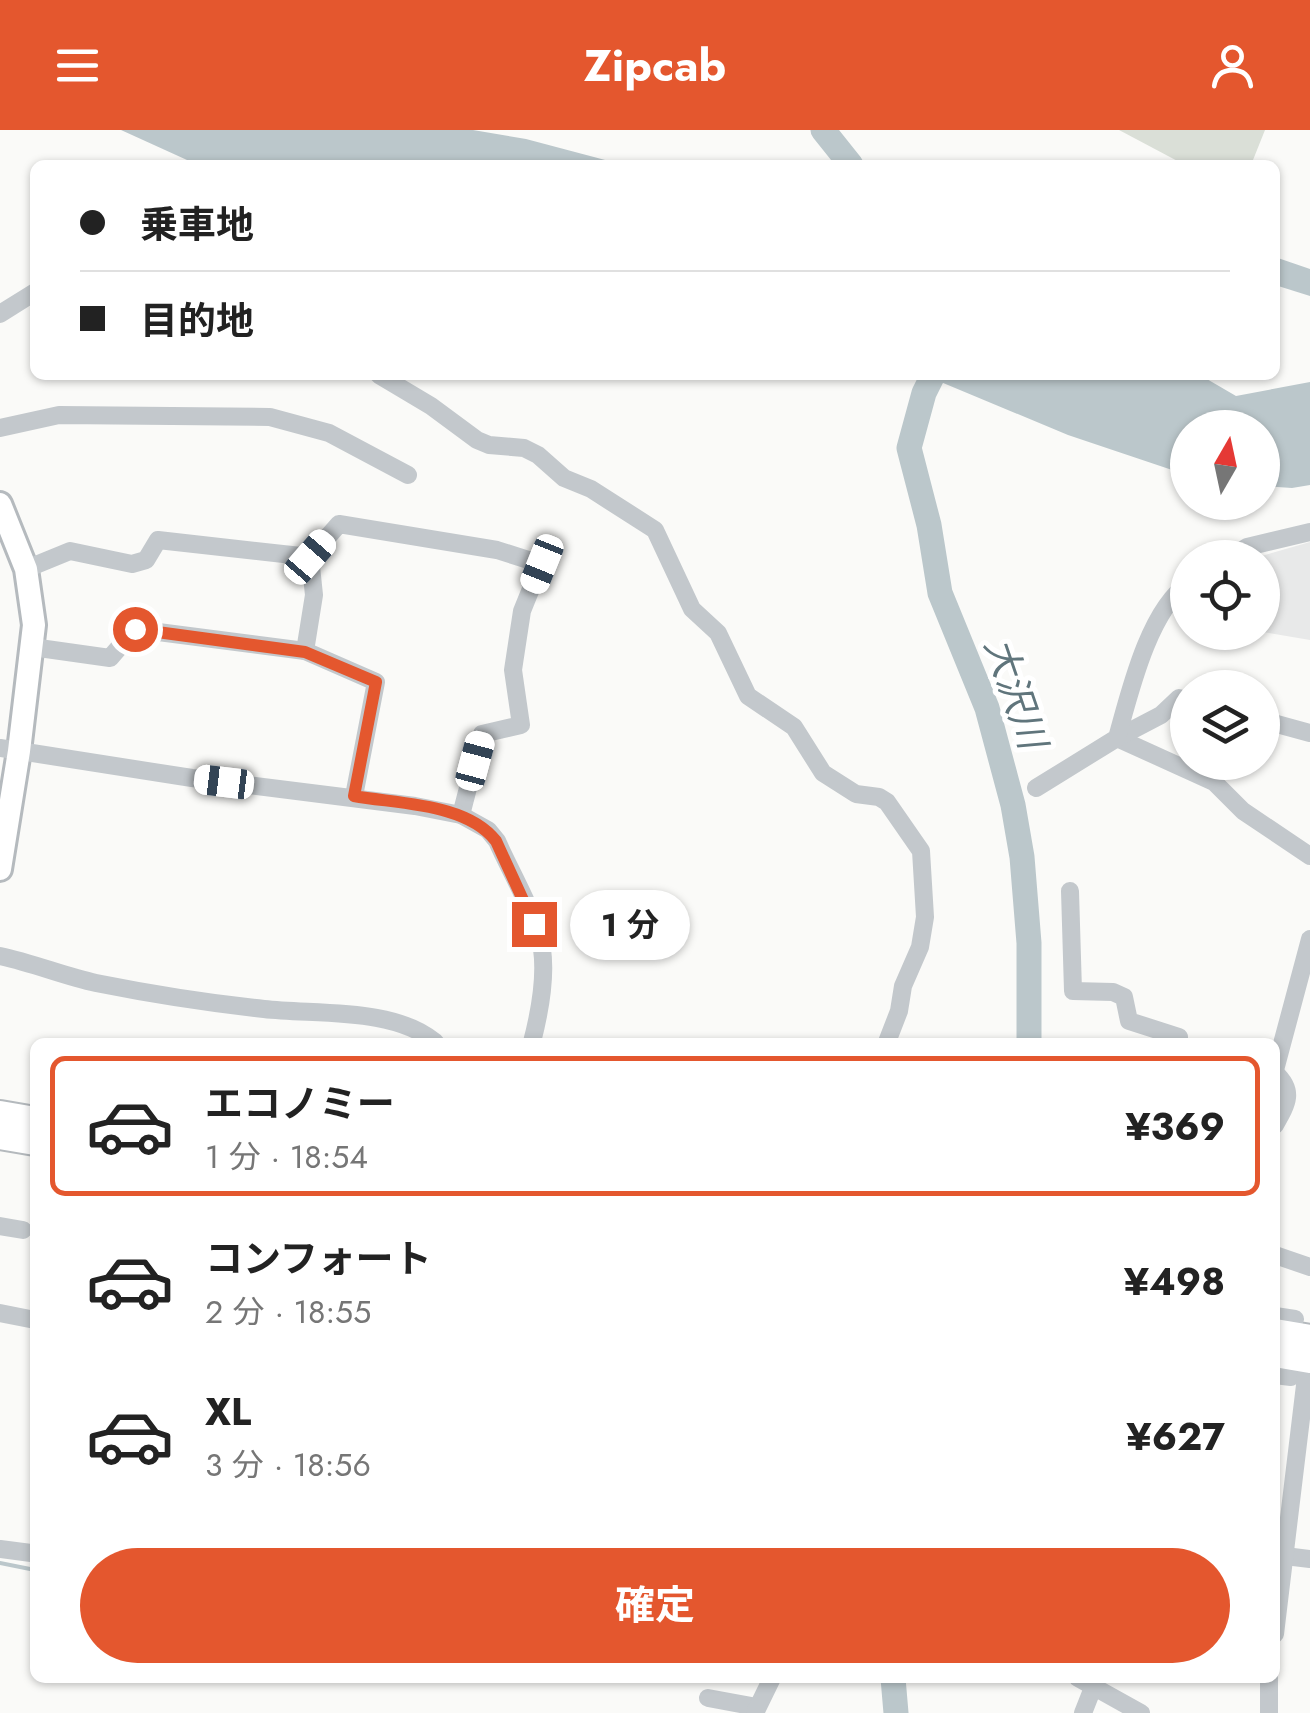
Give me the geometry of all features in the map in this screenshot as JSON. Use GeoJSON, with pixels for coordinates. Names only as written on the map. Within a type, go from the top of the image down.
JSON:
{"type":"FeatureCollection","features":[{"type":"Feature","properties":{"kind":"highway"},"geometry":{"type":"LineString","coordinates":[[0,1115],[30,1119]]}},
{"type":"Feature","properties":{"kind":"highway"},"geometry":{"type":"LineString","coordinates":[[0,1135],[30,1140]]}},
{"type":"Feature","properties":{"kind":"main road"},"geometry":{"type":"LineString","coordinates":[[0,504],[26,568],[33,603],[32,647],[10,750],[0,868]]}},
{"type":"Feature","properties":{"kind":"street"},"geometry":{"type":"LineString","coordinates":[[0,314],[30,295]]}},
{"type":"Feature","properties":{"kind":"street"},"geometry":{"type":"LineString","coordinates":[[387,380],[477,440],[524,448],[564,478],[645,521],[655,530],[692,610],[718,633],[748,696],[794,727],[822,773],[856,794],[887,802],[921,852],[925,917],[920,948],[903,986],[889,1038]]}},
{"type":"Feature","properties":{"kind":"street"},"geometry":{"type":"LineString","coordinates":[[0,428],[59,416],[270,417],[328,433],[408,475]]}},
{"type":"Feature","properties":{"kind":"street"},"geometry":{"type":"LineString","coordinates":[[305,652],[314,595],[310,557],[339,524],[498,550],[542,564],[522,612],[513,670],[520,725],[482,734],[461,815]]}},
{"type":"Feature","properties":{"kind":"street"},"geometry":{"type":"LineString","coordinates":[[1276,540],[1310,532]]}},
{"type":"Feature","properties":{"kind":"street"},"geometry":{"type":"LineString","coordinates":[[26,568],[70,552],[132,564],[146,560],[158,540],[310,557]]}},
{"type":"Feature","properties":{"kind":"street"},"geometry":{"type":"LineString","coordinates":[[1117,738],[1134,679],[1170,600]]}},
{"type":"Feature","properties":{"kind":"street"},"geometry":{"type":"LineString","coordinates":[[32,647],[110,658],[135,629],[305,652],[376,682],[354,796]]}},
{"type":"Feature","properties":{"kind":"street"},"geometry":{"type":"LineString","coordinates":[[1036,788],[1170,706]]}},
{"type":"Feature","properties":{"kind":"street"},"geometry":{"type":"LineString","coordinates":[[1280,725],[1310,733]]}},
{"type":"Feature","properties":{"kind":"street"},"geometry":{"type":"LineString","coordinates":[[1117,738],[1214,782],[1242,810],[1310,856]]}},
{"type":"Feature","properties":{"kind":"street"},"geometry":{"type":"LineString","coordinates":[[10,750],[192,778],[354,796],[461,815],[488,830],[496,841],[534,924],[543,968],[533,1038]]}},
{"type":"Feature","properties":{"kind":"street"},"geometry":{"type":"LineString","coordinates":[[1070,892],[1074,991],[1113,992],[1124,998],[1129,1020],[1179,1038]]}},
{"type":"Feature","properties":{"kind":"street"},"geometry":{"type":"LineString","coordinates":[[1280,1053],[1310,939]]}},
{"type":"Feature","properties":{"kind":"street"},"geometry":{"type":"LineString","coordinates":[[0,956],[93,982],[264,1009],[324,1012],[391,1022],[411,1027],[428,1038]]}},
{"type":"Feature","properties":{"kind":"street"},"geometry":{"type":"LineString","coordinates":[[1280,1078],[1289,1094],[1280,1117]]}},
{"type":"Feature","properties":{"kind":"street"},"geometry":{"type":"LineString","coordinates":[[0,1226],[23,1230]]}},
{"type":"Feature","properties":{"kind":"street"},"geometry":{"type":"LineString","coordinates":[[1280,1257],[1310,1267]]}},
{"type":"Feature","properties":{"kind":"street"},"geometry":{"type":"LineString","coordinates":[[0,1313],[30,1319]]}},
{"type":"Feature","properties":{"kind":"street"},"geometry":{"type":"LineString","coordinates":[[1280,1324],[1297,1351],[1283,1505],[1285,1556],[1280,1595]]}},
{"type":"Feature","properties":{"kind":"street"},"geometry":{"type":"LineString","coordinates":[[0,1549],[30,1553]]}},
{"type":"Feature","properties":{"kind":"street"},"geometry":{"type":"LineString","coordinates":[[1285,1556],[1310,1559]]}},
{"type":"Feature","properties":{"kind":"street"},"geometry":{"type":"LineString","coordinates":[[708,1698],[756,1710],[770,1683]]}},
{"type":"Feature","properties":{"kind":"street"},"geometry":{"type":"LineString","coordinates":[[1083,1713],[1086,1683]]}},
{"type":"Feature","properties":{"kind":"street"},"geometry":{"type":"LineString","coordinates":[[1269,1683],[1269,1713]]}},
{"type":"Feature","properties":{"kind":"street"},"geometry":{"type":"LineString","coordinates":[[1115,1687],[1141,1713]]}},
{"type":"Feature","properties":{"kind":"shaded area"},"geometry":{"type":"Polygon","coordinates":[[[121,130],[473,130],[605,160],[187,160],[121,130]]]}},
{"type":"Feature","properties":{"kind":"shaded area"},"geometry":{"type":"Polygon","coordinates":[[[1119,130],[1265,130],[1253,160],[1176,160],[1119,130]]]}},
{"type":"Feature","properties":{"kind":"shaded area"},"geometry":{"type":"Polygon","coordinates":[[[1280,259],[1310,269],[1310,296],[1280,287],[1280,259]]]}},
{"type":"Feature","properties":{"kind":"shaded area"},"geometry":{"type":"Polygon","coordinates":[[[936,380],[1209,380],[1236,396],[1310,382],[1310,485],[1280,487],[1280,410],[1170,410],[1170,469],[1068,435],[936,380]]]}},
{"type":"Feature","properties":{"kind":"shaded area"},"geometry":{"type":"Polygon","coordinates":[[[1310,542],[1310,640],[1280,635],[1280,551],[1310,542]]]}},
{"type":"Feature","properties":{"kind":"waterway"},"geometry":{"type":"LineString","coordinates":[[823,130],[847,160]]}},
{"type":"Feature","properties":{"kind":"waterway","name":"大沢川"},"geometry":{"type":"LineString","coordinates":[[930,380],[909,448],[929,525],[940,593],[987,708],[1013,805],[1029,943],[1029,1038]]}},
{"type":"Feature","properties":{"kind":"waterway"},"geometry":{"type":"LineString","coordinates":[[0,1563],[30,1569]]}},
{"type":"Feature","properties":{"kind":"waterway","name":"大沢川"},"geometry":{"type":"LineString","coordinates":[[893,1683],[896,1713]]}},
{"type":"Feature","properties":{"kind":"route"},"geometry":{"type":"LineString","coordinates":[[135,629],[305,652],[376,682],[354,796],[461,815],[488,830],[534,924]]}}]}
